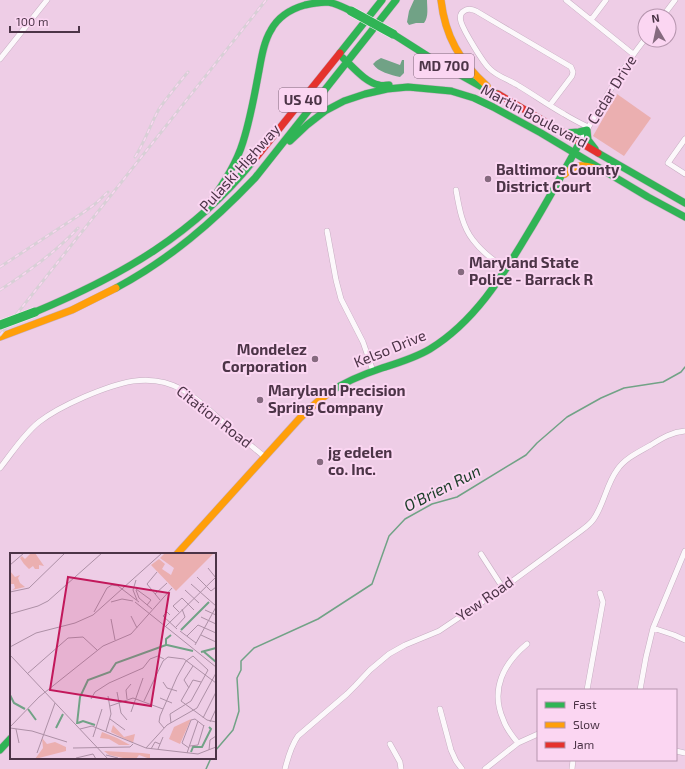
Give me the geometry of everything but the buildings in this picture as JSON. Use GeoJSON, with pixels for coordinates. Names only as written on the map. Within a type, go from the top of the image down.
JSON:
{"type":"FeatureCollection","features":[{"type":"Feature","properties":{"kind":"main road","name":"Pulaski Highway"},"geometry":{"type":"LineString","coordinates":[[0,325],[74,296],[112,277],[155,251],[190,226],[222,198],[243,174],[382,0]]}},
{"type":"Feature","properties":{"kind":"main road","name":"Pulaski Highway"},"geometry":{"type":"LineString","coordinates":[[0,337],[74,309],[118,288],[157,264],[195,236],[237,197],[266,164],[396,0]]}},
{"type":"Feature","properties":{"kind":"main road"},"geometry":{"type":"LineString","coordinates":[[441,0],[442,10],[449,34],[458,50],[472,71],[498,94]]}},
{"type":"Feature","properties":{"kind":"main road","name":"MD 700"},"geometry":{"type":"LineString","coordinates":[[190,226],[228,177],[238,156],[248,124],[265,43],[272,27],[291,10],[314,2],[331,2],[393,34],[444,66],[489,91],[498,94]]}},
{"type":"Feature","properties":{"kind":"main road"},"geometry":{"type":"LineString","coordinates":[[339,54],[347,62]]}},
{"type":"Feature","properties":{"kind":"main road","name":"MD 700"},"geometry":{"type":"LineString","coordinates":[[347,62],[376,84],[419,84],[451,90]]}},
{"type":"Feature","properties":{"kind":"main road"},"geometry":{"type":"LineString","coordinates":[[266,164],[317,117],[333,106],[351,98],[402,88],[451,90]]}},
{"type":"Feature","properties":{"kind":"main road","name":"Martin Boulevard"},"geometry":{"type":"LineString","coordinates":[[451,90],[474,98],[493,107],[574,152],[685,217]]}},
{"type":"Feature","properties":{"kind":"main road","name":"Martin Boulevard"},"geometry":{"type":"LineString","coordinates":[[498,94],[611,161],[685,202]]}},
{"type":"Feature","properties":{"kind":"main road"},"geometry":{"type":"LineString","coordinates":[[565,133],[582,132],[587,129],[588,140],[592,147],[598,152]]}},
{"type":"Feature","properties":{"kind":"main road","name":"Kelso Drive"},"geometry":{"type":"LineString","coordinates":[[178,553],[300,418],[321,398],[347,382],[411,358],[430,349],[440,343],[475,311],[506,269],[548,200],[580,142]]}},
{"type":"Feature","properties":{"kind":"main road"},"geometry":{"type":"LineString","coordinates":[[558,181],[569,169],[576,165],[604,170]]}},
{"type":"Feature","properties":{"kind":"main road"},"geometry":{"type":"LineString","coordinates":[[190,226],[195,236]]}},
{"type":"Feature","properties":{"kind":"main road"},"geometry":{"type":"LineString","coordinates":[[0,750],[10,739]]}},
{"type":"Feature","properties":{"kind":"street"},"geometry":{"type":"LineString","coordinates":[[0,59],[47,0]]}},
{"type":"Feature","properties":{"kind":"street"},"geometry":{"type":"LineString","coordinates":[[566,0],[633,54]]}},
{"type":"Feature","properties":{"kind":"street"},"geometry":{"type":"LineString","coordinates":[[591,20],[606,0]]}},
{"type":"Feature","properties":{"kind":"street"},"geometry":{"type":"LineString","coordinates":[[550,105],[572,76],[573,72],[571,67],[476,11],[469,9],[463,11],[461,18],[463,26],[488,68],[528,91],[587,129]]}},
{"type":"Feature","properties":{"kind":"street","name":"Cedar Drive"},"geometry":{"type":"LineString","coordinates":[[580,142],[606,95],[638,48]]}},
{"type":"Feature","properties":{"kind":"street"},"geometry":{"type":"LineString","coordinates":[[685,139],[668,163],[685,174]]}},
{"type":"Feature","properties":{"kind":"street"},"geometry":{"type":"LineString","coordinates":[[456,190],[464,223],[472,240],[506,269]]}},
{"type":"Feature","properties":{"kind":"street"},"geometry":{"type":"LineString","coordinates":[[327,231],[341,300],[363,342],[373,371]]}},
{"type":"Feature","properties":{"kind":"street","name":"Citation Road"},"geometry":{"type":"LineString","coordinates":[[0,468],[24,436],[54,412],[103,389],[138,380],[159,381],[184,390],[265,457]]}},
{"type":"Feature","properties":{"kind":"street","name":"Yew Road"},"geometry":{"type":"LineString","coordinates":[[285,769],[288,756],[298,736],[355,686],[380,661],[405,645],[440,631],[503,588],[582,530],[592,521],[602,503],[617,469],[635,454],[668,435],[679,431],[685,431]]}},
{"type":"Feature","properties":{"kind":"street"},"geometry":{"type":"LineString","coordinates":[[640,689],[646,657],[654,628],[685,551]]}},
{"type":"Feature","properties":{"kind":"street"},"geometry":{"type":"LineString","coordinates":[[481,554],[503,588]]}},
{"type":"Feature","properties":{"kind":"street"},"geometry":{"type":"LineString","coordinates":[[587,689],[603,602],[600,594]]}},
{"type":"Feature","properties":{"kind":"street"},"geometry":{"type":"LineString","coordinates":[[654,628],[685,640]]}},
{"type":"Feature","properties":{"kind":"street"},"geometry":{"type":"LineString","coordinates":[[518,743],[501,714],[498,689],[501,677],[507,666],[518,651],[527,644]]}},
{"type":"Feature","properties":{"kind":"street"},"geometry":{"type":"LineString","coordinates":[[440,709],[451,750],[462,769]]}},
{"type":"Feature","properties":{"kind":"street"},"geometry":{"type":"LineString","coordinates":[[484,769],[518,743],[537,734]]}},
{"type":"Feature","properties":{"kind":"street"},"geometry":{"type":"LineString","coordinates":[[390,744],[400,762],[401,769]]}},
{"type":"Feature","properties":{"kind":"shaded area"},"geometry":{"type":"Polygon","coordinates":[[[414,0],[427,0],[427,18],[424,23],[409,25],[407,22],[409,11],[414,0]]]}},
{"type":"Feature","properties":{"kind":"shaded area"},"geometry":{"type":"Polygon","coordinates":[[[381,58],[400,65],[402,60],[404,60],[404,73],[400,77],[385,73],[378,69],[373,64],[381,58]]]}},
{"type":"Feature","properties":{"kind":"shaded area"},"geometry":{"type":"Polygon","coordinates":[[[617,94],[651,118],[624,156],[593,136],[617,94]]]}},
{"type":"Feature","properties":{"kind":"waterway","name":"O'Brien Run"},"geometry":{"type":"LineString","coordinates":[[216,750],[233,730],[239,711],[237,678],[241,670],[241,661],[254,648],[318,619],[372,584],[389,536],[405,519],[432,504],[457,497],[526,455],[537,443],[567,417],[601,398],[624,388],[663,382],[681,372],[685,367]]}},
{"type":"Feature","properties":{"kind":"waterway","name":"O'Brien Run"},"geometry":{"type":"LineString","coordinates":[[206,769],[211,759]]}},
{"type":"Feature","properties":{"kind":"railway"},"geometry":{"type":"LineString","coordinates":[[0,335],[266,0]]}},
{"type":"Feature","properties":{"kind":"railway"},"geometry":{"type":"LineString","coordinates":[[135,157],[159,109],[188,72]]}},
{"type":"Feature","properties":{"kind":"railway"},"geometry":{"type":"LineString","coordinates":[[0,267],[84,212],[108,192]]}},
{"type":"Feature","properties":{"kind":"railway"},"geometry":{"type":"LineString","coordinates":[[0,290],[41,261],[78,228]]}},
{"type":"Feature","properties":{"kind":"traffic: fast"},"geometry":{"type":"LineString","coordinates":[[340,53],[382,0]]}},
{"type":"Feature","properties":{"kind":"traffic: fast"},"geometry":{"type":"LineString","coordinates":[[116,288],[155,265],[190,239],[223,210],[255,178],[396,0]]}},
{"type":"Feature","properties":{"kind":"traffic: fast"},"geometry":{"type":"LineString","coordinates":[[208,205],[219,190],[237,159],[250,117],[264,46],[274,25],[281,17],[290,11],[312,3],[329,2],[351,11]]}},
{"type":"Feature","properties":{"kind":"traffic: fast"},"geometry":{"type":"LineString","coordinates":[[351,11],[393,34]]}},
{"type":"Feature","properties":{"kind":"traffic: fast"},"geometry":{"type":"LineString","coordinates":[[393,34],[437,62],[489,91],[498,94]]}},
{"type":"Feature","properties":{"kind":"traffic: fast"},"geometry":{"type":"LineString","coordinates":[[343,58],[360,74],[374,84],[389,85]]}},
{"type":"Feature","properties":{"kind":"traffic: fast"},"geometry":{"type":"LineString","coordinates":[[290,141],[325,111],[344,101],[365,94],[387,89],[408,87],[451,91]]}},
{"type":"Feature","properties":{"kind":"traffic: fast"},"geometry":{"type":"LineString","coordinates":[[451,91],[474,98],[493,107],[541,133],[648,197],[685,217]]}},
{"type":"Feature","properties":{"kind":"traffic: fast"},"geometry":{"type":"LineString","coordinates":[[565,133],[587,130],[588,140],[595,149]]}},
{"type":"Feature","properties":{"kind":"traffic: fast"},"geometry":{"type":"LineString","coordinates":[[330,392],[342,384],[362,375],[406,360],[430,349],[460,326],[486,298],[507,267],[541,212],[580,142]]}},
{"type":"Feature","properties":{"kind":"traffic: fast"},"geometry":{"type":"LineString","coordinates":[[598,153],[685,203]]}},
{"type":"Feature","properties":{"kind":"traffic: fast"},"geometry":{"type":"LineString","coordinates":[[35,312],[127,268],[155,250],[207,210],[254,160]]}},
{"type":"Feature","properties":{"kind":"traffic: fast"},"geometry":{"type":"LineString","coordinates":[[0,325],[35,312]]}},
{"type":"Feature","properties":{"kind":"traffic: fast"},"geometry":{"type":"LineString","coordinates":[[0,750],[10,739]]}},
{"type":"Feature","properties":{"kind":"traffic: slow"},"geometry":{"type":"LineString","coordinates":[[441,0],[446,25],[455,48],[469,68],[487,86]]}},
{"type":"Feature","properties":{"kind":"traffic: slow"},"geometry":{"type":"LineString","coordinates":[[565,174],[569,170],[580,166],[597,169]]}},
{"type":"Feature","properties":{"kind":"traffic: slow"},"geometry":{"type":"LineString","coordinates":[[0,337],[72,310],[116,288]]}},
{"type":"Feature","properties":{"kind":"traffic: slow"},"geometry":{"type":"LineString","coordinates":[[178,553],[300,418],[330,392]]}},
{"type":"Feature","properties":{"kind":"traffic: jam"},"geometry":{"type":"LineString","coordinates":[[254,160],[340,53]]}},
{"type":"Feature","properties":{"kind":"traffic: jam"},"geometry":{"type":"LineString","coordinates":[[498,94],[598,153]]}},
{"type":"Feature","properties":{"kind":"place","name":"Baltimore County District Court"},"geometry":{"type":"Point","coordinates":[488,179]}},
{"type":"Feature","properties":{"kind":"place","name":"Maryland State Police - Barrack R"},"geometry":{"type":"Point","coordinates":[461,272]}},
{"type":"Feature","properties":{"kind":"place","name":"Mondelez Corporation"},"geometry":{"type":"Point","coordinates":[315,359]}},
{"type":"Feature","properties":{"kind":"place","name":"Maryland Precision Spring Company"},"geometry":{"type":"Point","coordinates":[260,400]}},
{"type":"Feature","properties":{"kind":"place","name":"jg edelen co. Inc."},"geometry":{"type":"Point","coordinates":[320,462]}}]}
